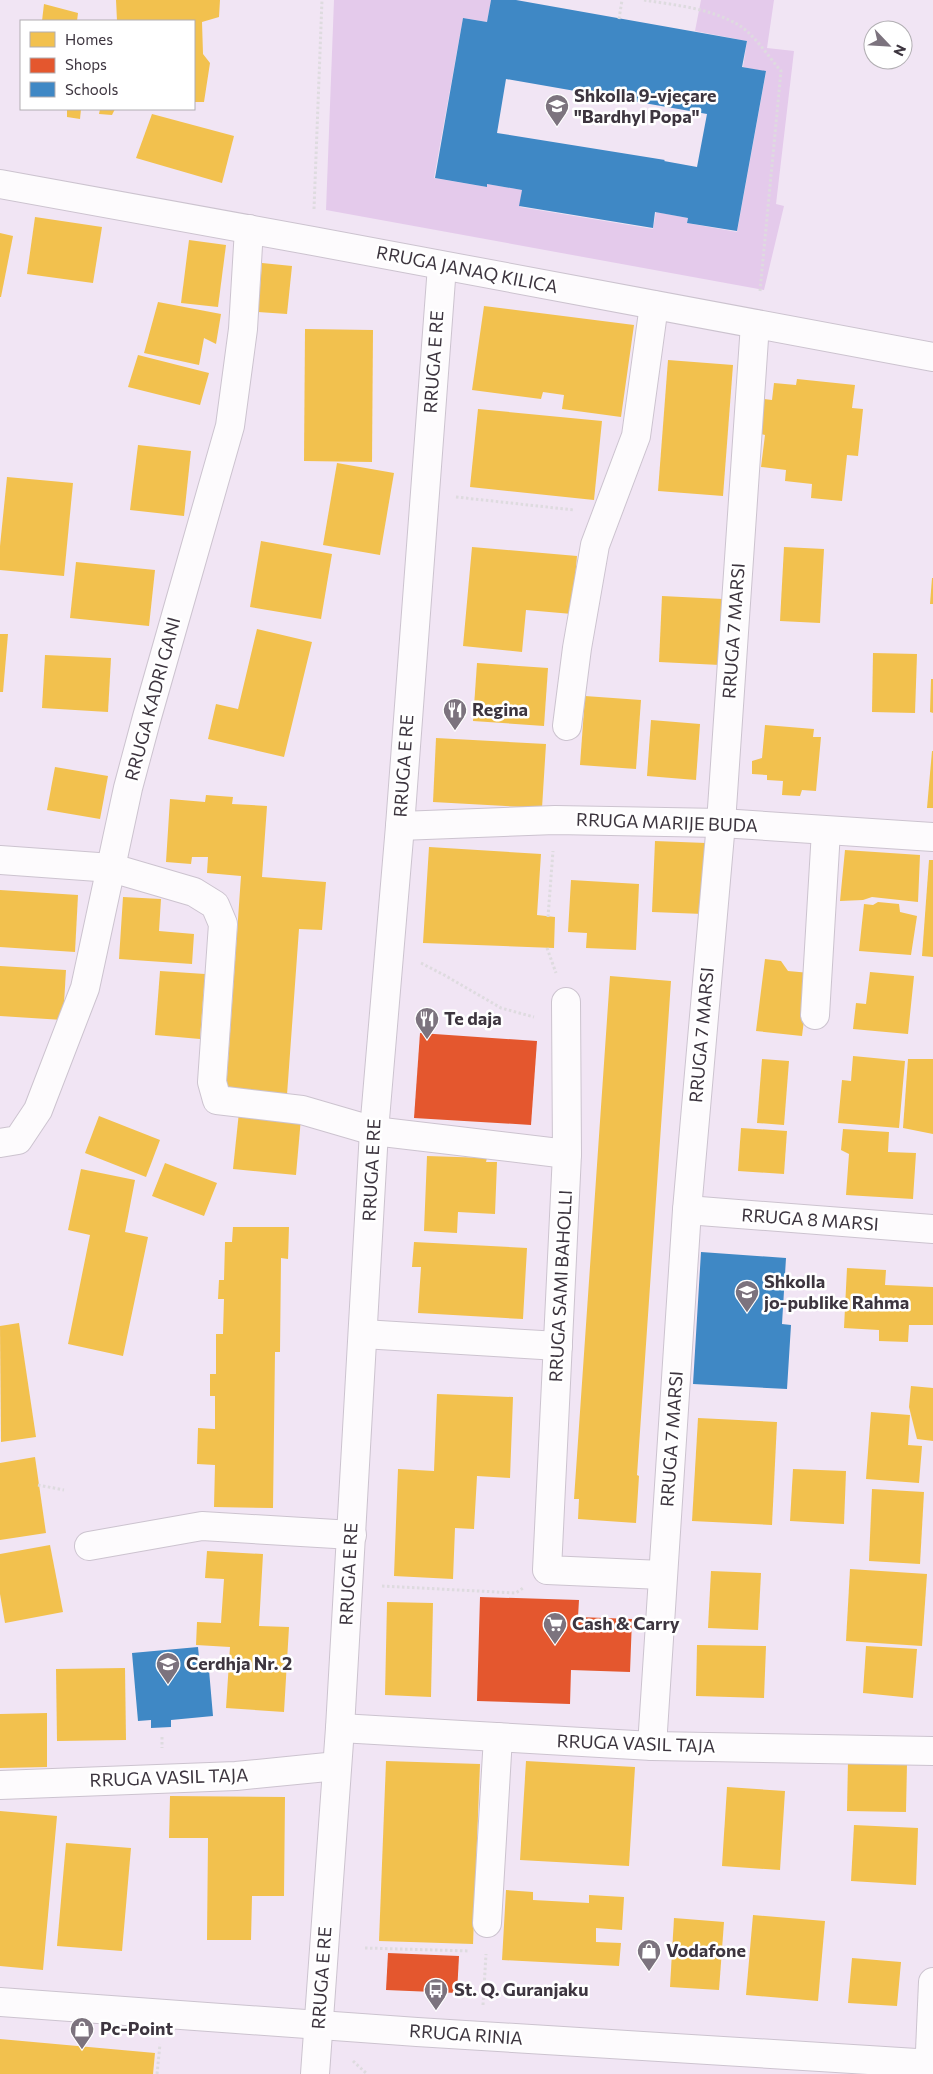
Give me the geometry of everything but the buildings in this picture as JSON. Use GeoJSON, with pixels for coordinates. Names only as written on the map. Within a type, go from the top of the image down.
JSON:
{"type":"FeatureCollection","features":[{"type":"Feature","properties":{"kind":"street","name":"RRUGA JANAQ KILICA"},"geometry":{"type":"LineString","coordinates":[[0,184],[933,358]]}},
{"type":"Feature","properties":{"kind":"street","name":"RRUGA KADRI GANI"},"geometry":{"type":"LineString","coordinates":[[0,1143],[18,1140],[38,1110],[85,988],[128,788],[230,426],[243,329],[249,229]]}},
{"type":"Feature","properties":{"kind":"street","name":"RRUGA E RE"},"geometry":{"type":"LineString","coordinates":[[315,2074],[340,1728],[374,1131],[400,826],[442,266]]}},
{"type":"Feature","properties":{"kind":"street"},"geometry":{"type":"LineString","coordinates":[[567,726],[577,648],[595,545],[636,436],[654,305]]}},
{"type":"Feature","properties":{"kind":"street","name":"RRUGA 7 MARSI"},"geometry":{"type":"LineString","coordinates":[[652,1746],[687,1210],[721,823],[755,324]]}},
{"type":"Feature","properties":{"kind":"street","name":"RRUGA MARIJE BUDA"},"geometry":{"type":"LineString","coordinates":[[400,826],[555,820],[721,823],[933,837]]}},
{"type":"Feature","properties":{"kind":"street"},"geometry":{"type":"LineString","coordinates":[[815,1015],[826,831]]}},
{"type":"Feature","properties":{"kind":"street"},"geometry":{"type":"LineString","coordinates":[[0,860],[112,868],[194,892],[215,906],[223,924],[212,1082],[216,1100],[302,1110],[374,1131],[567,1154]]}},
{"type":"Feature","properties":{"kind":"street","name":"RRUGA SAMI BAHOLLI"},"geometry":{"type":"LineString","coordinates":[[548,1570],[567,1154],[566,1014]]}},
{"type":"Feature","properties":{"kind":"street","name":"RRUGA 8 MARSI"},"geometry":{"type":"LineString","coordinates":[[687,1210],[933,1229]]}},
{"type":"Feature","properties":{"kind":"street"},"geometry":{"type":"LineString","coordinates":[[363,1334],[558,1346]]}},
{"type":"Feature","properties":{"kind":"street"},"geometry":{"type":"LineString","coordinates":[[89,1546],[202,1526],[352,1535]]}},
{"type":"Feature","properties":{"kind":"street"},"geometry":{"type":"LineString","coordinates":[[548,1570],[662,1575]]}},
{"type":"Feature","properties":{"kind":"street","name":"RRUGA VASIL TAJA"},"geometry":{"type":"LineString","coordinates":[[340,1728],[652,1746],[933,1751]]}},
{"type":"Feature","properties":{"kind":"street"},"geometry":{"type":"LineString","coordinates":[[487,1923],[498,1737]]}},
{"type":"Feature","properties":{"kind":"street","name":"RRUGA VASIL TAJA"},"geometry":{"type":"LineString","coordinates":[[0,1785],[236,1776],[337,1766]]}},
{"type":"Feature","properties":{"kind":"street"},"geometry":{"type":"LineString","coordinates":[[930,2067],[933,1982]]}},
{"type":"Feature","properties":{"kind":"street","name":"RRUGA RINIA"},"geometry":{"type":"LineString","coordinates":[[0,2002],[930,2067]]}},
{"type":"Feature","properties":{"kind":"path"},"geometry":{"type":"LineString","coordinates":[[313,219],[322,0]]}},
{"type":"Feature","properties":{"kind":"path"},"geometry":{"type":"LineString","coordinates":[[619,19],[622,0]]}},
{"type":"Feature","properties":{"kind":"path"},"geometry":{"type":"LineString","coordinates":[[644,0],[702,10],[736,23],[749,34],[780,71],[760,291]]}},
{"type":"Feature","properties":{"kind":"path"},"geometry":{"type":"LineString","coordinates":[[454,497],[607,513]]}},
{"type":"Feature","properties":{"kind":"path"},"geometry":{"type":"LineString","coordinates":[[548,917],[555,820]]}},
{"type":"Feature","properties":{"kind":"path"},"geometry":{"type":"LineString","coordinates":[[414,960],[501,1008],[566,1014]]}},
{"type":"Feature","properties":{"kind":"path"},"geometry":{"type":"LineString","coordinates":[[38,1485],[64,1490]]}},
{"type":"Feature","properties":{"kind":"path"},"geometry":{"type":"LineString","coordinates":[[382,1586],[516,1593],[548,1570]]}},
{"type":"Feature","properties":{"kind":"path"},"geometry":{"type":"LineString","coordinates":[[365,1948],[486,1952],[482,2036]]}},
{"type":"Feature","properties":{"kind":"path"},"geometry":{"type":"LineString","coordinates":[[157,2074],[160,2040]]}},
{"type":"Feature","properties":{"kind":"path"},"geometry":{"type":"LineString","coordinates":[[353,2060],[367,2074]]}},
{"type":"Feature","properties":{"kind":"shaded area"},"geometry":{"type":"Polygon","coordinates":[[[334,0],[491,0],[487,22],[463,18],[434,178],[487,187],[487,184],[522,190],[520,207],[653,229],[656,212],[688,218],[687,223],[737,232],[766,72],[743,67],[747,41],[695,31],[701,0],[774,0],[767,48],[794,51],[776,204],[784,206],[764,290],[326,210],[334,0]]]}},
{"type":"Feature","properties":{"kind":"place","name":"Shkolla 9-vjeçare \"Bardhyl Popa\""},"geometry":{"type":"Point","coordinates":[557,127]}},
{"type":"Feature","properties":{"kind":"place","name":"Regina"},"geometry":{"type":"Point","coordinates":[455,731]}},
{"type":"Feature","properties":{"kind":"place","name":"Te daja"},"geometry":{"type":"Point","coordinates":[427,1040]}},
{"type":"Feature","properties":{"kind":"place","name":"Shkolla jo-publike Rahma"},"geometry":{"type":"Point","coordinates":[747,1313]}},
{"type":"Feature","properties":{"kind":"place","name":"Cash & Carry"},"geometry":{"type":"Point","coordinates":[555,1645]}},
{"type":"Feature","properties":{"kind":"place","name":"Cerdhja Nr. 2"},"geometry":{"type":"Point","coordinates":[168,1685]}},
{"type":"Feature","properties":{"kind":"place","name":"Vodafone"},"geometry":{"type":"Point","coordinates":[649,1972]}},
{"type":"Feature","properties":{"kind":"place","name":"St. Q. Guranjaku"},"geometry":{"type":"Point","coordinates":[436,2011]}},
{"type":"Feature","properties":{"kind":"place","name":"Pc-Point"},"geometry":{"type":"Point","coordinates":[82,2050]}}]}
